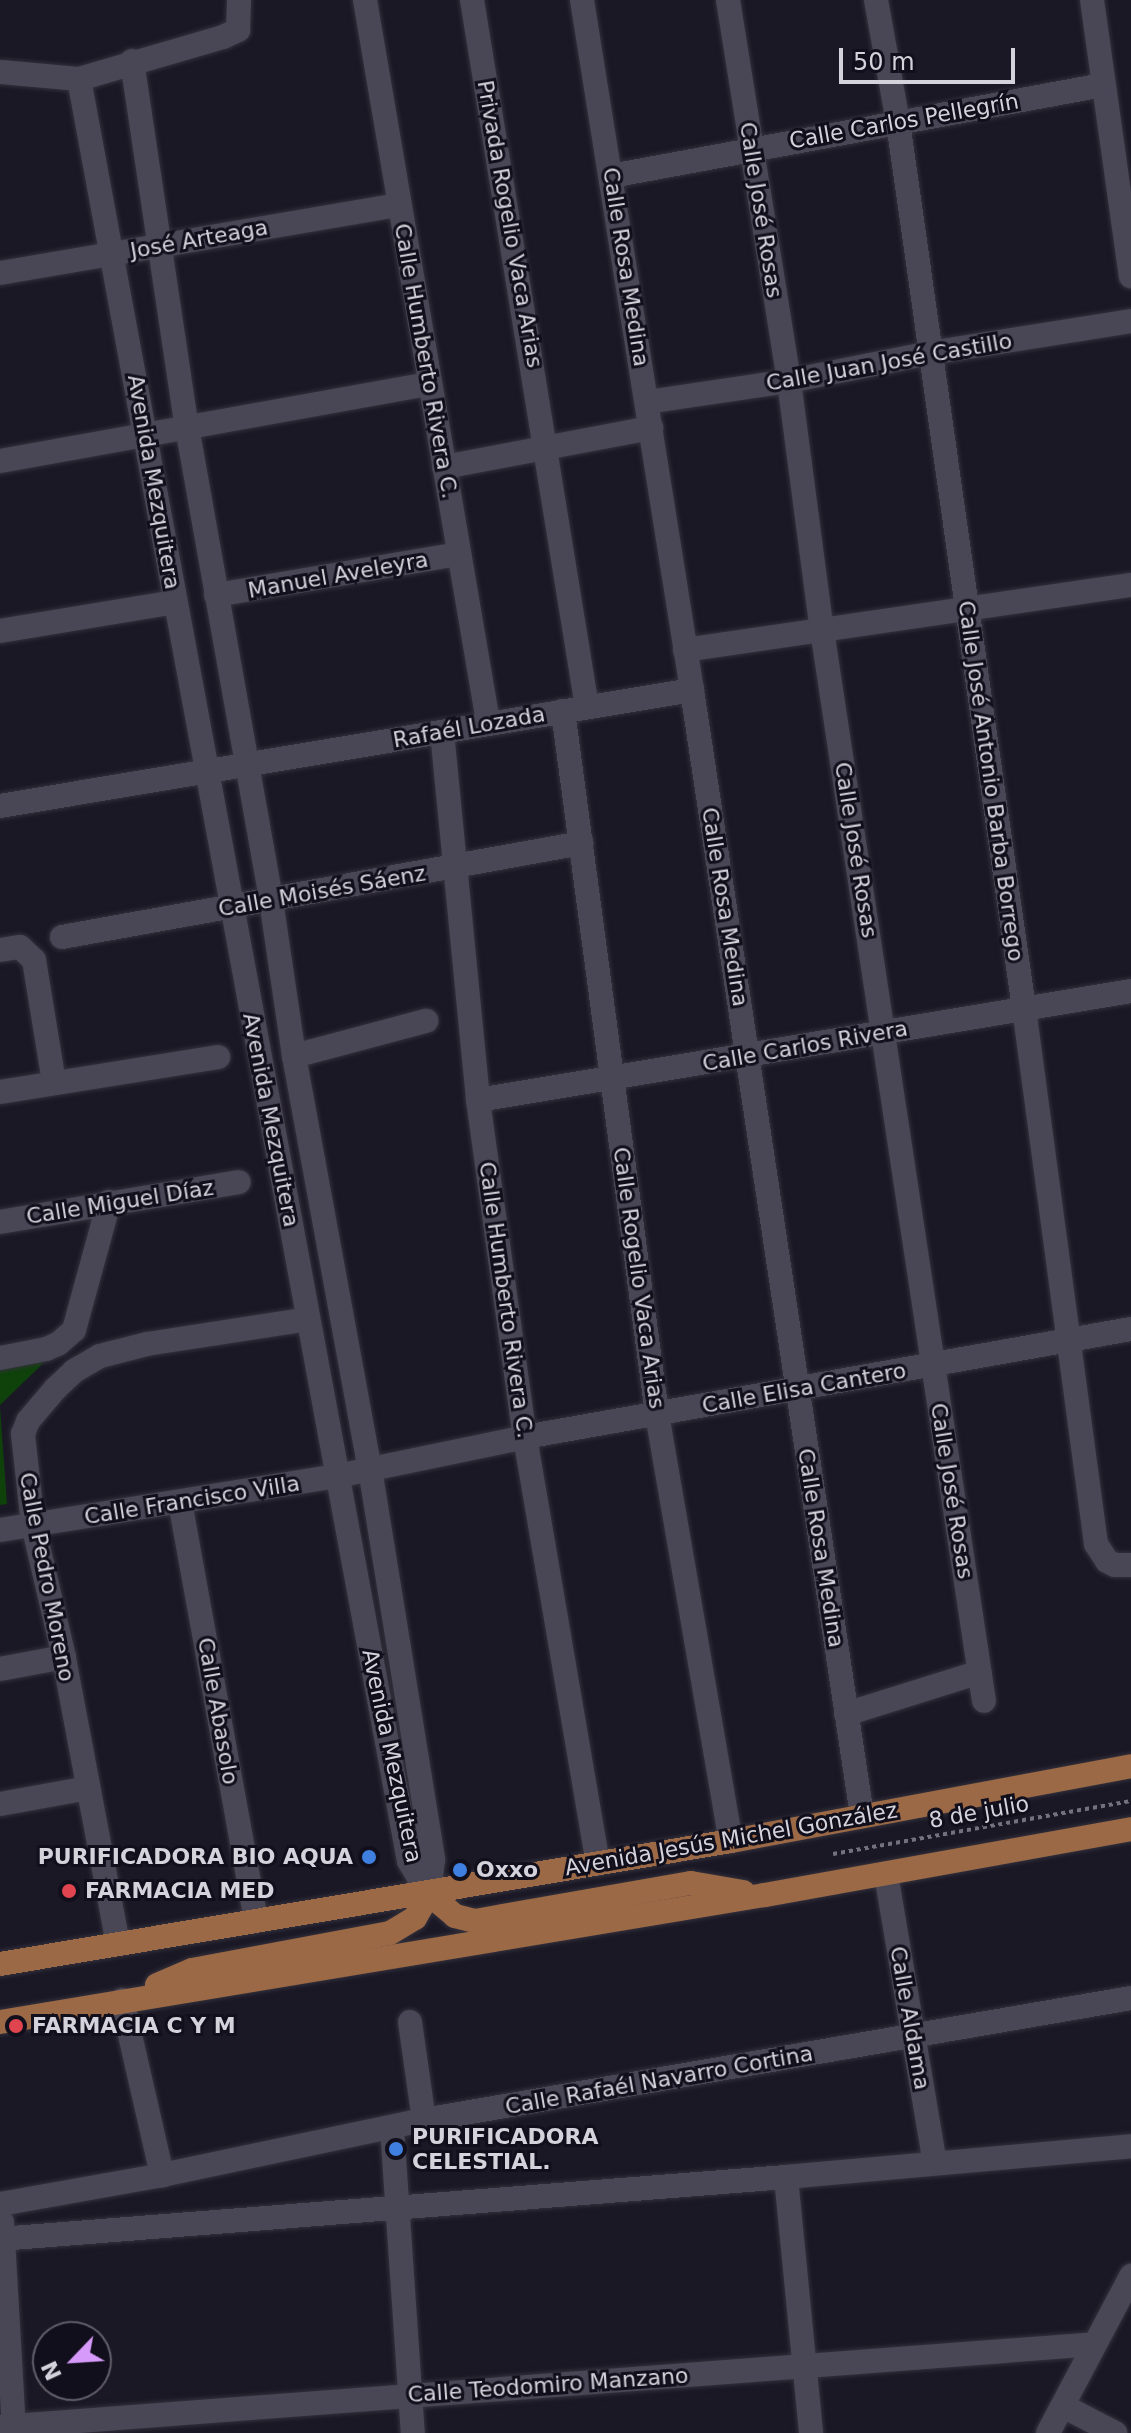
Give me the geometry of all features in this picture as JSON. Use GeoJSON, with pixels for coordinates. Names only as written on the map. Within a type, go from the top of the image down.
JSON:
{"type":"FeatureCollection","features":[{"type":"Feature","properties":{"kind":"main road","name":"Avenida Jesús Michel González"},"geometry":{"type":"LineString","coordinates":[[0,1964],[429,1894],[1131,1766]]}},
{"type":"Feature","properties":{"kind":"main road"},"geometry":{"type":"LineString","coordinates":[[0,2022],[765,1895],[1131,1829]]}},
{"type":"Feature","properties":{"kind":"main road"},"geometry":{"type":"LineString","coordinates":[[122,2000],[192,1970],[390,1933],[415,1918],[429,1894],[455,1916],[475,1921],[691,1883],[765,1895]]}},
{"type":"Feature","properties":{"kind":"street"},"geometry":{"type":"LineString","coordinates":[[1,72],[79,79],[235,33],[240,22],[239,0]]}},
{"type":"Feature","properties":{"kind":"street","name":"Calle Humberto Rivera C."},"geometry":{"type":"LineString","coordinates":[[365,0],[488,722]]}},
{"type":"Feature","properties":{"kind":"street","name":"Privada Rogelio Vaca Arias"},"geometry":{"type":"LineString","coordinates":[[472,0],[547,448]]}},
{"type":"Feature","properties":{"kind":"street","name":"Calle Rosa Medina"},"geometry":{"type":"LineString","coordinates":[[582,0],[692,690],[862,1815]]}},
{"type":"Feature","properties":{"kind":"street","name":"Calle José Rosas"},"geometry":{"type":"LineString","coordinates":[[728,0],[789,381],[822,630],[984,1701]]}},
{"type":"Feature","properties":{"kind":"street","name":"Calle José Antonio Barba Borrego"},"geometry":{"type":"LineString","coordinates":[[876,0],[898,122],[1024,1008],[1096,1544],[1119,1563]]}},
{"type":"Feature","properties":{"kind":"street"},"geometry":{"type":"LineString","coordinates":[[1092,0],[1131,276]]}},
{"type":"Feature","properties":{"kind":"street","name":"Avenida Mezquitera"},"geometry":{"type":"LineString","coordinates":[[132,61],[187,427],[271,900],[294,1056],[370,1469],[433,1860],[429,1894]]}},
{"type":"Feature","properties":{"kind":"street","name":"Avenida Mezquitera"},"geometry":{"type":"LineString","coordinates":[[79,79],[409,1861],[429,1894]]}},
{"type":"Feature","properties":{"kind":"street","name":"Calle Carlos Pellegrín"},"geometry":{"type":"LineString","coordinates":[[611,176],[1103,85]]}},
{"type":"Feature","properties":{"kind":"street","name":"José Arteaga"},"geometry":{"type":"LineString","coordinates":[[0,273],[399,205]]}},
{"type":"Feature","properties":{"kind":"street","name":"Calle Juan José Castillo"},"geometry":{"type":"LineString","coordinates":[[647,402],[789,381],[930,353],[1131,321]]}},
{"type":"Feature","properties":{"kind":"street"},"geometry":{"type":"LineString","coordinates":[[0,461],[430,384]]}},
{"type":"Feature","properties":{"kind":"street"},"geometry":{"type":"LineString","coordinates":[[444,467],[651,428]]}},
{"type":"Feature","properties":{"kind":"street","name":"Calle Rogelio Vaca Arias"},"geometry":{"type":"LineString","coordinates":[[547,448],[575,709],[582,843],[612,1078],[657,1414],[731,1841]]}},
{"type":"Feature","properties":{"kind":"street","name":"Manuel Aveleyra"},"geometry":{"type":"LineString","coordinates":[[216,595],[459,554]]}},
{"type":"Feature","properties":{"kind":"street"},"geometry":{"type":"LineString","coordinates":[[685,650],[1131,585]]}},
{"type":"Feature","properties":{"kind":"street"},"geometry":{"type":"LineString","coordinates":[[0,631],[175,602]]}},
{"type":"Feature","properties":{"kind":"street","name":"Rafaél Lozada"},"geometry":{"type":"LineString","coordinates":[[0,806],[692,690]]}},
{"type":"Feature","properties":{"kind":"street","name":"Calle Humberto Rivera C."},"geometry":{"type":"LineString","coordinates":[[442,732],[478,1100],[525,1437],[598,1864]]}},
{"type":"Feature","properties":{"kind":"street","name":"Calle Moisés Sáenz"},"geometry":{"type":"LineString","coordinates":[[62,937],[582,843]]}},
{"type":"Feature","properties":{"kind":"street"},"geometry":{"type":"LineString","coordinates":[[0,950],[20,947],[28,951],[36,970],[54,1082]]}},
{"type":"Feature","properties":{"kind":"street","name":"Calle Carlos Rivera"},"geometry":{"type":"LineString","coordinates":[[478,1100],[1131,991]]}},
{"type":"Feature","properties":{"kind":"street"},"geometry":{"type":"LineString","coordinates":[[294,1056],[426,1021]]}},
{"type":"Feature","properties":{"kind":"street"},"geometry":{"type":"LineString","coordinates":[[0,1092],[218,1057]]}},
{"type":"Feature","properties":{"kind":"street","name":"Calle Miguel Díaz"},"geometry":{"type":"LineString","coordinates":[[0,1222],[239,1182]]}},
{"type":"Feature","properties":{"kind":"street"},"geometry":{"type":"LineString","coordinates":[[0,1358],[46,1349],[68,1336],[79,1321],[109,1202]]}},
{"type":"Feature","properties":{"kind":"street","name":"Calle Pedro Moreno"},"geometry":{"type":"LineString","coordinates":[[118,1944],[64,1657],[33,1525],[23,1434],[38,1408],[74,1371],[100,1356],[147,1344],[308,1319]]}},
{"type":"Feature","properties":{"kind":"street","name":"Calle Elisa Cantero"},"geometry":{"type":"LineString","coordinates":[[337,1476],[525,1437],[1131,1329]]}},
{"type":"Feature","properties":{"kind":"street","name":"Calle Francisco Villa"},"geometry":{"type":"LineString","coordinates":[[0,1530],[337,1476]]}},
{"type":"Feature","properties":{"kind":"street","name":"Calle Abasolo"},"geometry":{"type":"LineString","coordinates":[[180,1502],[256,1921]]}},
{"type":"Feature","properties":{"kind":"street"},"geometry":{"type":"LineString","coordinates":[[0,1669],[64,1657]]}},
{"type":"Feature","properties":{"kind":"street"},"geometry":{"type":"LineString","coordinates":[[846,1714],[980,1672]]}},
{"type":"Feature","properties":{"kind":"street"},"geometry":{"type":"LineString","coordinates":[[0,1804],[88,1788]]}},
{"type":"Feature","properties":{"kind":"street","name":"Calle Aldama"},"geometry":{"type":"LineString","coordinates":[[886,1874],[935,2163]]}},
{"type":"Feature","properties":{"kind":"street","name":"Calle Rafaél Navarro Cortina"},"geometry":{"type":"LineString","coordinates":[[0,2204],[162,2175],[424,2120],[1131,1998]]}},
{"type":"Feature","properties":{"kind":"street"},"geometry":{"type":"LineString","coordinates":[[122,2000],[162,2175]]}},
{"type":"Feature","properties":{"kind":"street"},"geometry":{"type":"LineString","coordinates":[[410,2022],[424,2120]]}},
{"type":"Feature","properties":{"kind":"street"},"geometry":{"type":"LineString","coordinates":[[392,2128],[413,2433]]}},
{"type":"Feature","properties":{"kind":"street"},"geometry":{"type":"LineString","coordinates":[[1,2239],[786,2177],[1131,2146]]}},
{"type":"Feature","properties":{"kind":"street"},"geometry":{"type":"LineString","coordinates":[[786,2177],[811,2433]]}},
{"type":"Feature","properties":{"kind":"street"},"geometry":{"type":"LineString","coordinates":[[0,2204],[9,2429]]}},
{"type":"Feature","properties":{"kind":"street"},"geometry":{"type":"LineString","coordinates":[[1048,2433],[1131,2278]]}},
{"type":"Feature","properties":{"kind":"street","name":"Calle Teodomiro Manzano"},"geometry":{"type":"LineString","coordinates":[[9,2429],[410,2395],[1095,2344]]}},
{"type":"Feature","properties":{"kind":"street"},"geometry":{"type":"LineString","coordinates":[[1063,2406],[1115,2433]]}},
{"type":"Feature","properties":{"kind":"path","name":"8 de julio"},"geometry":{"type":"LineString","coordinates":[[833,1854],[1131,1801]]}},
{"type":"Feature","properties":{"kind":"green space"},"geometry":{"type":"Polygon","coordinates":[[[56,1351],[0,1405],[0,1363],[56,1351]]]}},
{"type":"Feature","properties":{"kind":"green space"},"geometry":{"type":"Polygon","coordinates":[[[0,1407],[7,1504],[0,1505],[0,1407]]]}},
{"type":"Feature","properties":{"kind":"place","name":"PURIFICADORA BIO AQUA"},"geometry":{"type":"Point","coordinates":[369,1857]}},
{"type":"Feature","properties":{"kind":"place","name":"Oxxo"},"geometry":{"type":"Point","coordinates":[460,1870]}},
{"type":"Feature","properties":{"kind":"place","name":"FARMACIA MED"},"geometry":{"type":"Point","coordinates":[69,1891]}},
{"type":"Feature","properties":{"kind":"place","name":"FARMACIA C Y M"},"geometry":{"type":"Point","coordinates":[16,2026]}},
{"type":"Feature","properties":{"kind":"place","name":"PURIFICADORA CELESTIAL."},"geometry":{"type":"Point","coordinates":[396,2149]}}]}
